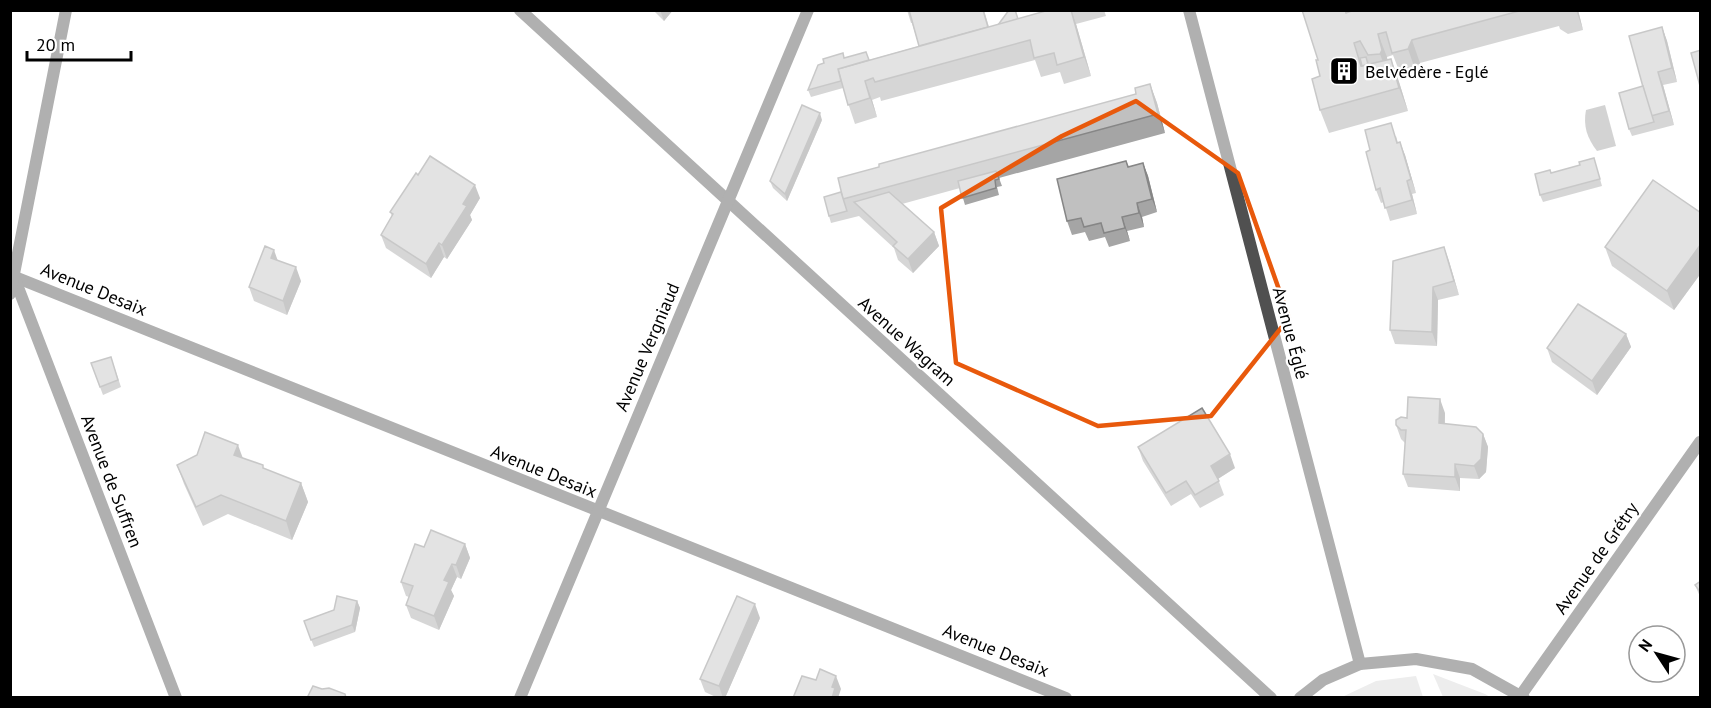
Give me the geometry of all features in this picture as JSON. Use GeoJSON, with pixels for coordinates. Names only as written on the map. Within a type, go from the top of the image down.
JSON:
{"type":"FeatureCollection","features":[{"type":"Feature","properties":{"kind":"street"},"geometry":{"type":"LineString","coordinates":[[10,294],[66,10]]}},
{"type":"Feature","properties":{"kind":"street","name":"Avenue Wagram"},"geometry":{"type":"LineString","coordinates":[[520,10],[1271,698]]}},
{"type":"Feature","properties":{"kind":"street","name":"Avenue Vergniaud"},"geometry":{"type":"LineString","coordinates":[[520,698],[808,10]]}},
{"type":"Feature","properties":{"kind":"street","name":"Avenue Églé"},"geometry":{"type":"LineString","coordinates":[[1188,10],[1360,664]]}},
{"type":"Feature","properties":{"kind":"street","name":"Avenue Desaix"},"geometry":{"type":"LineString","coordinates":[[12,276],[1066,698]]}},
{"type":"Feature","properties":{"kind":"street","name":"Avenue de Suffren"},"geometry":{"type":"LineString","coordinates":[[12,276],[176,698]]}},
{"type":"Feature","properties":{"kind":"street","name":"Avenue de Grétry"},"geometry":{"type":"LineString","coordinates":[[1522,696],[1701,442]]}},
{"type":"Feature","properties":{"kind":"street"},"geometry":{"type":"LineString","coordinates":[[1300,698],[1323,680],[1360,664],[1416,659],[1472,669],[1522,696]]}},
{"type":"Feature","properties":{"kind":"highlighted area"},"geometry":{"type":"Polygon","coordinates":[[[1136,101],[1238,173],[1289,318],[1211,416],[1098,426],[956,363],[941,208],[1062,136],[1136,101]]]}},
{"type":"Feature","properties":{"kind":"shaded area"},"geometry":{"type":"Polygon","coordinates":[[[1605,105],[1616,146],[1597,151],[1587,132],[1586,110],[1605,105]]]}},
{"type":"Feature","properties":{"kind":"shaded area"},"geometry":{"type":"Polygon","coordinates":[[[1433,674],[1485,694],[1490,697],[1443,697],[1433,674]]]}},
{"type":"Feature","properties":{"kind":"shaded area"},"geometry":{"type":"Polygon","coordinates":[[[1416,676],[1423,697],[1342,697],[1376,681],[1416,676]]]}},
{"type":"Feature","properties":{"kind":"building"},"geometry":{"type":"Polygon","coordinates":[[[909,10],[983,10],[988,27],[919,46],[909,10]]]}},
{"type":"Feature","properties":{"kind":"building"},"geometry":{"type":"Polygon","coordinates":[[[1009,10],[1015,10],[1018,19],[998,25],[1009,10]]]}},
{"type":"Feature","properties":{"kind":"building"},"geometry":{"type":"Polygon","coordinates":[[[1049,10],[1071,10],[1084,57],[1057,65],[1054,53],[1034,58],[1030,40],[875,82],[873,78],[865,81],[870,98],[848,105],[838,69],[1049,10]]]}},
{"type":"Feature","properties":{"kind":"building"},"geometry":{"type":"Polygon","coordinates":[[[1302,10],[1345,10],[1346,13],[1354,10],[1523,10],[1412,40],[1408,49],[1392,53],[1386,32],[1378,34],[1382,50],[1380,54],[1368,55],[1360,41],[1354,43],[1361,66],[1391,59],[1399,88],[1320,110],[1312,79],[1320,76],[1316,60],[1318,60],[1302,10]]]}},
{"type":"Feature","properties":{"kind":"building"},"geometry":{"type":"Polygon","coordinates":[[[1662,27],[1672,68],[1658,72],[1669,111],[1651,116],[1629,36],[1662,27]]]}},
{"type":"Feature","properties":{"kind":"building"},"geometry":{"type":"Polygon","coordinates":[[[1701,50],[1701,86],[1700,86],[1691,53],[1701,50]]]}},
{"type":"Feature","properties":{"kind":"building"},"geometry":{"type":"Polygon","coordinates":[[[866,52],[869,60],[838,69],[841,81],[808,90],[818,65],[824,63],[823,59],[843,53],[844,58],[866,52]]]}},
{"type":"Feature","properties":{"kind":"building"},"geometry":{"type":"Polygon","coordinates":[[[1366,57],[1368,64],[1362,66],[1360,58],[1366,57]]]}},
{"type":"Feature","properties":{"kind":"building"},"geometry":{"type":"Polygon","coordinates":[[[1150,84],[1158,114],[843,199],[838,178],[879,167],[879,164],[1136,94],[1135,88],[1150,84]]]}},
{"type":"Feature","properties":{"kind":"building"},"geometry":{"type":"Polygon","coordinates":[[[1643,86],[1654,122],[1629,129],[1619,93],[1643,86]]]}},
{"type":"Feature","properties":{"kind":"building"},"geometry":{"type":"Polygon","coordinates":[[[802,105],[820,113],[785,194],[770,181],[802,105]]]}},
{"type":"Feature","properties":{"kind":"building"},"geometry":{"type":"Polygon","coordinates":[[[1391,123],[1397,143],[1400,142],[1411,179],[1407,181],[1412,200],[1385,208],[1380,188],[1376,190],[1366,152],[1370,150],[1365,130],[1391,123]]]}},
{"type":"Feature","properties":{"kind":"building"},"geometry":{"type":"Polygon","coordinates":[[[430,156],[475,185],[463,204],[467,206],[442,245],[439,243],[426,264],[381,235],[393,214],[390,212],[430,156]]]}},
{"type":"Feature","properties":{"kind":"building"},"geometry":{"type":"Polygon","coordinates":[[[1594,158],[1600,179],[1540,195],[1535,174],[1550,170],[1551,173],[1580,165],[1579,162],[1594,158]]]}},
{"type":"Feature","properties":{"kind":"building"},"geometry":{"type":"Polygon","coordinates":[[[1126,161],[1128,167],[1143,163],[1152,199],[1137,203],[1139,213],[1122,217],[1125,228],[1104,233],[1101,223],[1084,227],[1081,218],[1067,221],[1057,179],[1126,161]]]}},
{"type":"Feature","properties":{"kind":"building"},"geometry":{"type":"Polygon","coordinates":[[[996,171],[999,179],[995,180],[996,188],[962,198],[958,181],[996,171]]]}},
{"type":"Feature","properties":{"kind":"building"},"geometry":{"type":"Polygon","coordinates":[[[1653,180],[1701,213],[1701,244],[1667,291],[1605,247],[1653,180]]]}},
{"type":"Feature","properties":{"kind":"building"},"geometry":{"type":"Polygon","coordinates":[[[841,192],[847,211],[829,216],[824,197],[841,192]]]}},
{"type":"Feature","properties":{"kind":"building"},"geometry":{"type":"Polygon","coordinates":[[[889,192],[934,232],[908,259],[893,246],[897,242],[854,202],[889,192]]]}},
{"type":"Feature","properties":{"kind":"building"},"geometry":{"type":"Polygon","coordinates":[[[265,246],[274,250],[271,258],[296,267],[283,301],[249,287],[265,246]]]}},
{"type":"Feature","properties":{"kind":"building"},"geometry":{"type":"Polygon","coordinates":[[[1444,247],[1454,281],[1433,287],[1432,332],[1390,330],[1393,261],[1444,247]]]}},
{"type":"Feature","properties":{"kind":"building"},"geometry":{"type":"Polygon","coordinates":[[[1578,304],[1626,334],[1592,381],[1547,348],[1578,304]]]}},
{"type":"Feature","properties":{"kind":"building"},"geometry":{"type":"Polygon","coordinates":[[[111,357],[118,380],[100,387],[91,363],[111,357]]]}},
{"type":"Feature","properties":{"kind":"building"},"geometry":{"type":"Polygon","coordinates":[[[1408,397],[1440,399],[1439,423],[1476,427],[1483,434],[1481,459],[1474,466],[1455,464],[1455,477],[1403,474],[1406,430],[1401,430],[1396,425],[1396,420],[1401,417],[1407,418],[1408,397]]]}},
{"type":"Feature","properties":{"kind":"building"},"geometry":{"type":"Polygon","coordinates":[[[1202,408],[1230,454],[1211,466],[1219,481],[1195,495],[1186,481],[1166,493],[1138,447],[1202,408]]]}},
{"type":"Feature","properties":{"kind":"building"},"geometry":{"type":"Polygon","coordinates":[[[205,432],[238,445],[234,455],[263,465],[263,468],[301,483],[286,521],[221,495],[196,507],[177,465],[197,455],[205,432]]]}},
{"type":"Feature","properties":{"kind":"building"},"geometry":{"type":"Polygon","coordinates":[[[431,530],[465,544],[456,565],[452,564],[444,580],[449,582],[434,616],[406,605],[413,586],[401,582],[415,544],[424,547],[431,530]]]}},
{"type":"Feature","properties":{"kind":"building"},"geometry":{"type":"Polygon","coordinates":[[[1701,581],[1701,593],[1695,585],[1701,581]]]}},
{"type":"Feature","properties":{"kind":"building"},"geometry":{"type":"Polygon","coordinates":[[[337,596],[357,601],[352,625],[311,640],[304,621],[334,610],[337,596]]]}},
{"type":"Feature","properties":{"kind":"building"},"geometry":{"type":"Polygon","coordinates":[[[737,596],[755,604],[719,686],[700,679],[737,596]]]}},
{"type":"Feature","properties":{"kind":"building"},"geometry":{"type":"Polygon","coordinates":[[[820,669],[836,676],[832,687],[835,688],[832,698],[793,698],[802,676],[816,680],[820,669]]]}},
{"type":"Feature","properties":{"kind":"building"},"geometry":{"type":"Polygon","coordinates":[[[313,686],[322,689],[329,688],[345,694],[346,698],[307,698],[313,686]]]}},
{"type":"Feature","properties":{"kind":"place","name":"Belvédère - Eglé"},"geometry":{"type":"Point","coordinates":[1344,71]}}]}
